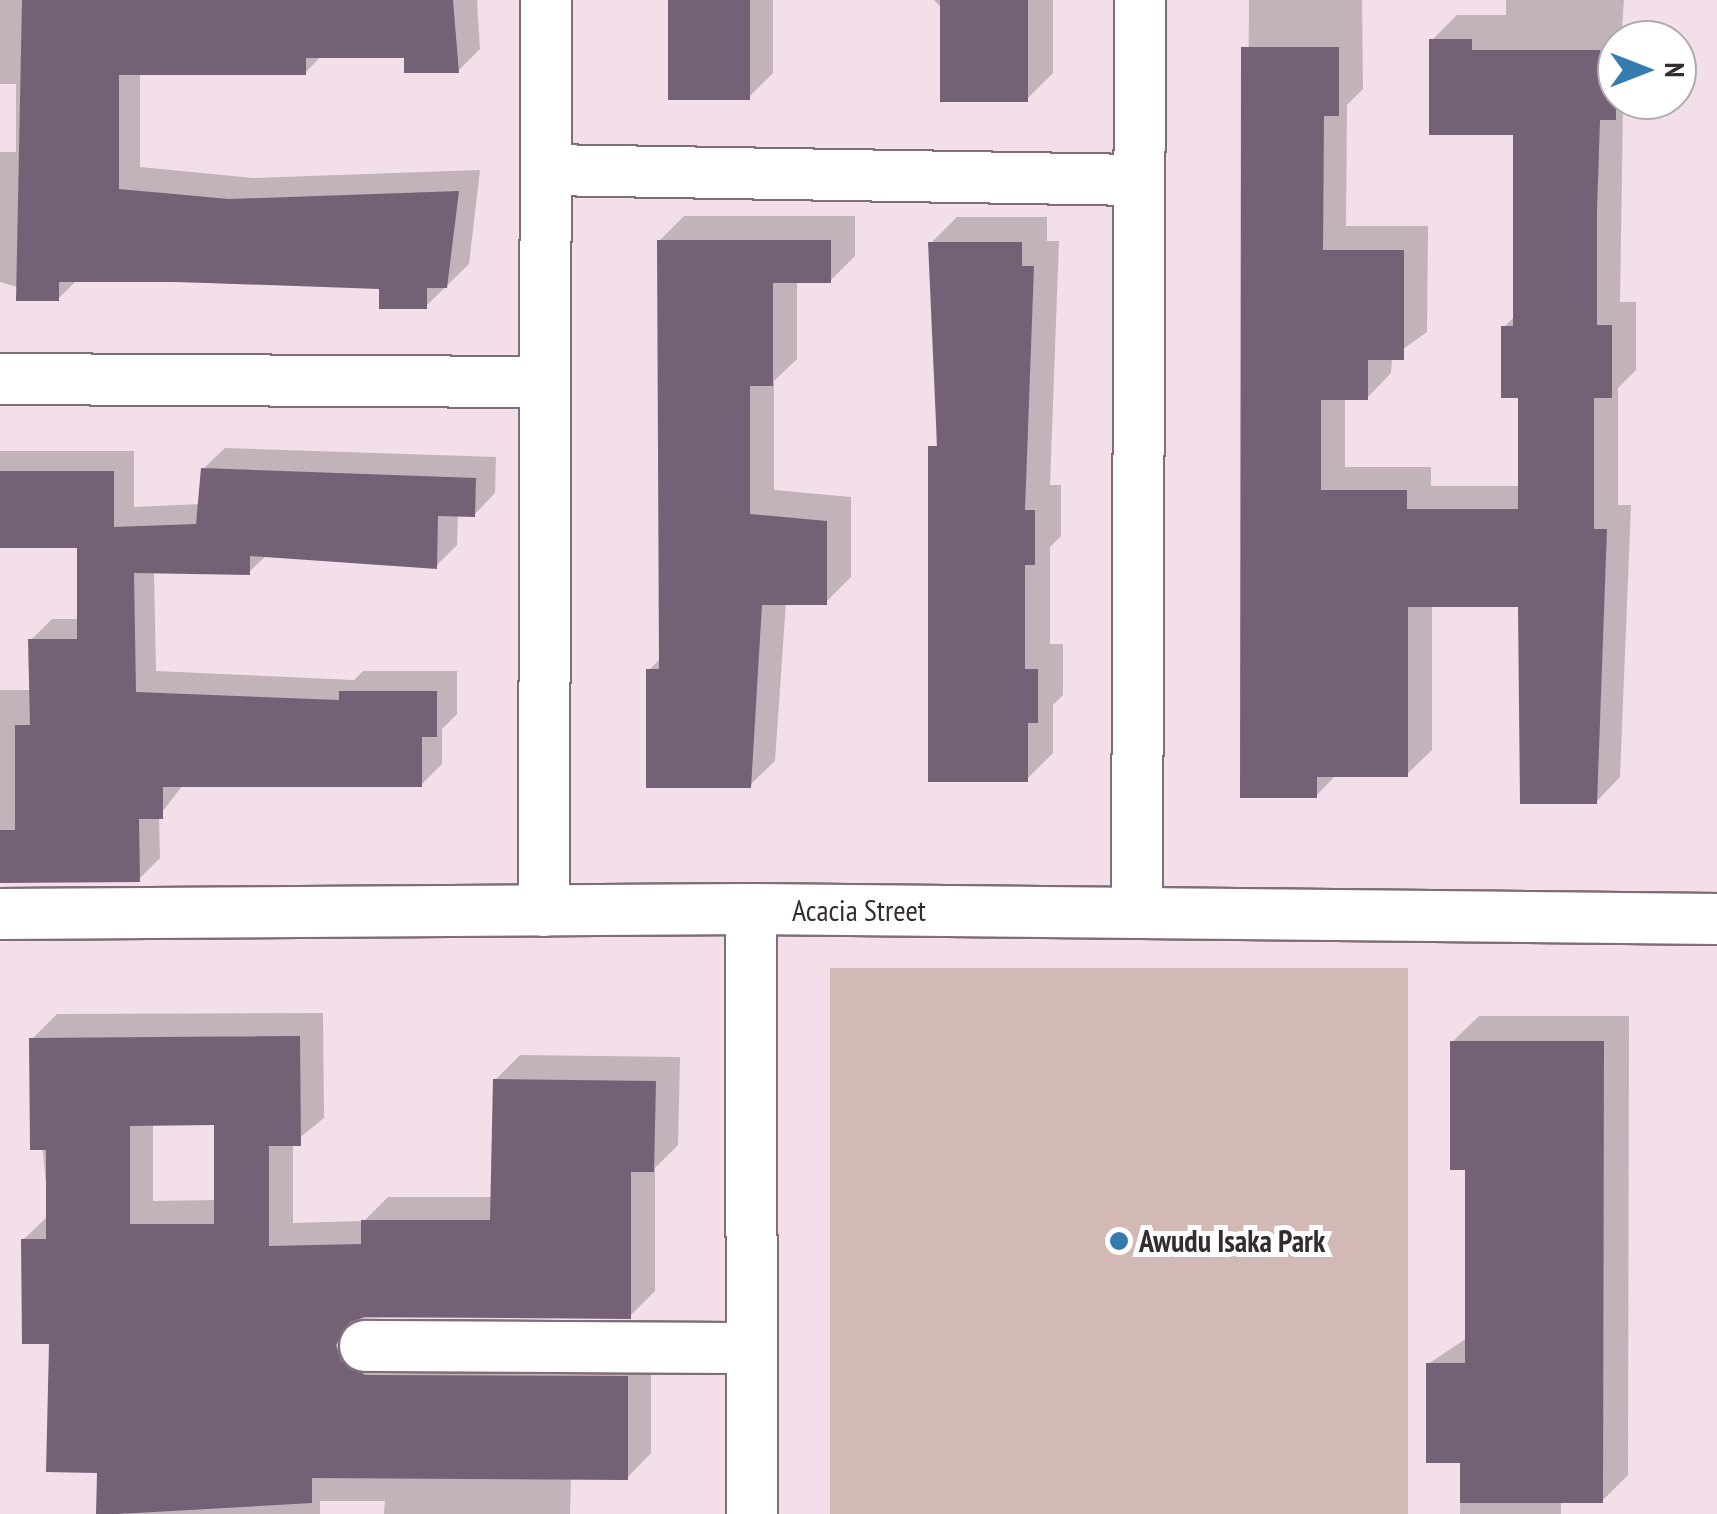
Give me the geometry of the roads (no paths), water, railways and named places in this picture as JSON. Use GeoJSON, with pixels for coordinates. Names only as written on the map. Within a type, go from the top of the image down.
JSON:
{"type":"FeatureCollection","features":[{"type":"Feature","properties":{"kind":"street"},"geometry":{"type":"LineString","coordinates":[[544,911],[546,0]]}},
{"type":"Feature","properties":{"kind":"street"},"geometry":{"type":"LineString","coordinates":[[1137,912],[1140,0]]}},
{"type":"Feature","properties":{"kind":"street"},"geometry":{"type":"LineString","coordinates":[[547,170],[1139,180]]}},
{"type":"Feature","properties":{"kind":"street"},"geometry":{"type":"LineString","coordinates":[[0,378],[544,382]]}},
{"type":"Feature","properties":{"kind":"street"},"geometry":{"type":"LineString","coordinates":[[751,909],[752,1514]]}},
{"type":"Feature","properties":{"kind":"street","name":"Acacia Street"},"geometry":{"type":"LineString","coordinates":[[0,914],[751,909],[1717,919]]}},
{"type":"Feature","properties":{"kind":"street"},"geometry":{"type":"LineString","coordinates":[[365,1346],[751,1348]]}},
{"type":"Feature","properties":{"kind":"place","name":"Awudu Isaka Park"},"geometry":{"type":"Point","coordinates":[1119,1241]}}]}
